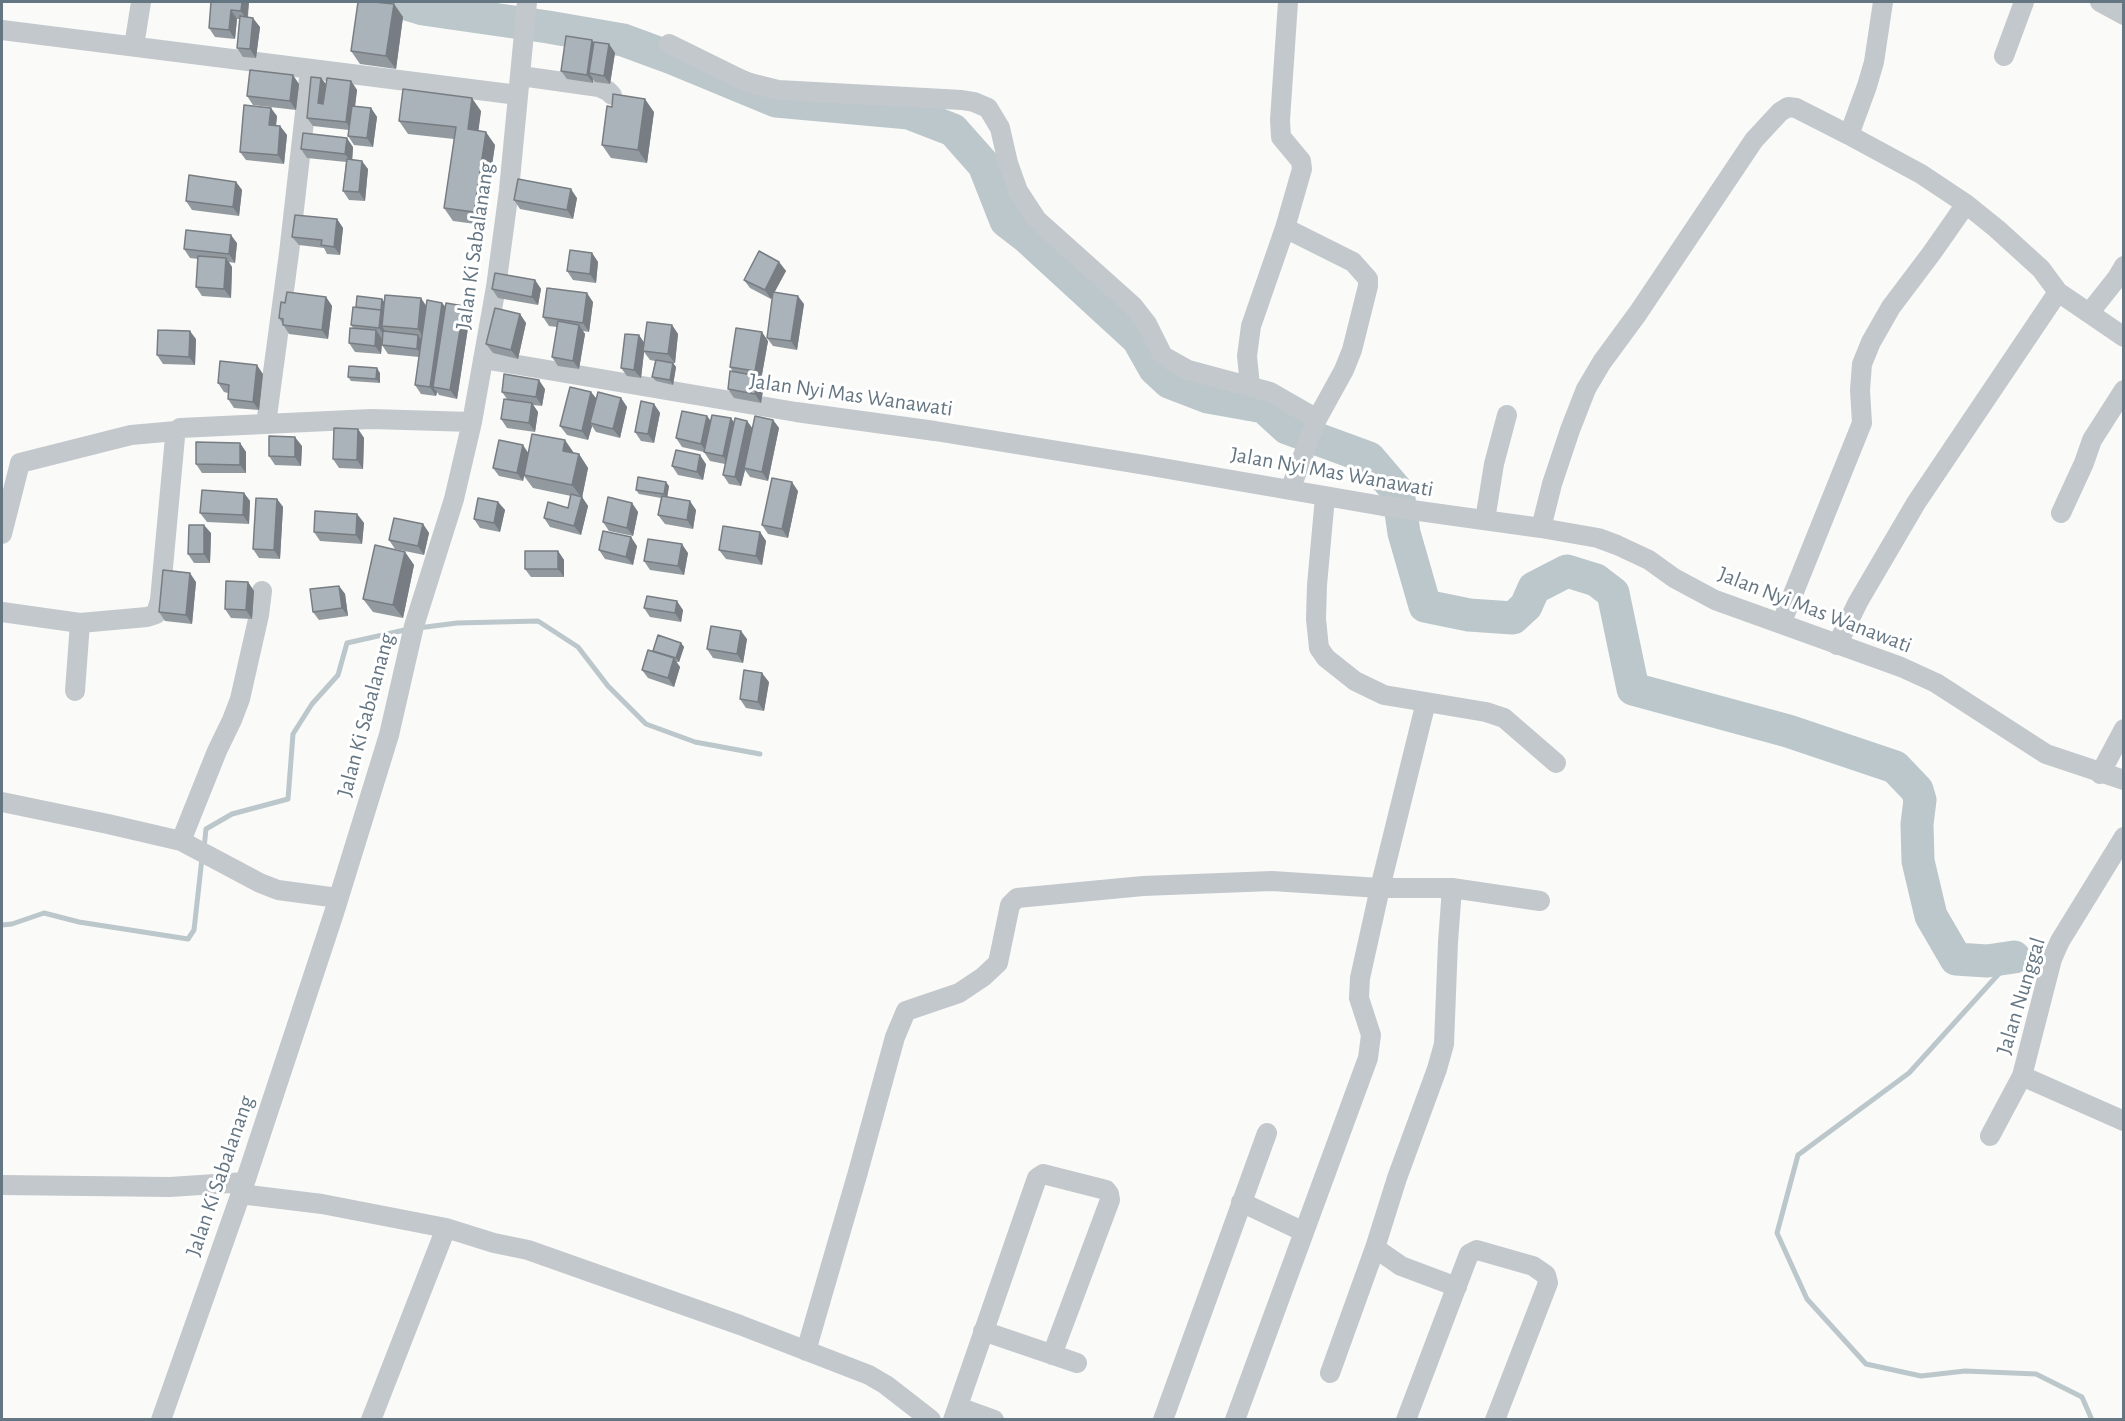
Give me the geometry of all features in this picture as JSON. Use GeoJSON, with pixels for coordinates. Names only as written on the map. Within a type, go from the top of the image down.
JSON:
{"type":"FeatureCollection","features":[{"type":"Feature","properties":{"kind":"street"},"geometry":{"type":"LineString","coordinates":[[134,46],[141,2]]}},
{"type":"Feature","properties":{"kind":"street"},"geometry":{"type":"LineString","coordinates":[[1250,386],[1247,356],[1251,326],[1285,228],[1302,169],[1301,161],[1281,137],[1280,120],[1288,2]]}},
{"type":"Feature","properties":{"kind":"street"},"geometry":{"type":"LineString","coordinates":[[1849,135],[1868,86],[1883,2]]}},
{"type":"Feature","properties":{"kind":"street"},"geometry":{"type":"LineString","coordinates":[[2004,56],[2024,2]]}},
{"type":"Feature","properties":{"kind":"street"},"geometry":{"type":"LineString","coordinates":[[2100,2],[2124,15]]}},
{"type":"Feature","properties":{"kind":"street","name":"Jalan Ki Sabalanang"},"geometry":{"type":"LineString","coordinates":[[160,1419],[242,1188],[338,898],[389,735],[413,629],[454,499],[472,422],[499,266],[509,190],[527,5]]}},
{"type":"Feature","properties":{"kind":"street"},"geometry":{"type":"LineString","coordinates":[[2,30],[310,69],[519,86],[599,87],[612,95]]}},
{"type":"Feature","properties":{"kind":"street"},"geometry":{"type":"LineString","coordinates":[[669,44],[746,82],[778,90],[962,100],[975,102],[988,108],[1000,128],[1008,163],[1018,191],[1037,220],[1133,306],[1147,324],[1163,356],[1188,370],[1278,395],[1316,422]]}},
{"type":"Feature","properties":{"kind":"street"},"geometry":{"type":"LineString","coordinates":[[266,424],[310,69]]}},
{"type":"Feature","properties":{"kind":"street"},"geometry":{"type":"LineString","coordinates":[[1542,528],[1552,483],[1586,389],[1602,362],[1638,314],[1754,141],[1780,112],[1788,107],[1796,108],[1921,174],[1966,204],[2041,269],[2058,291],[2124,337]]}},
{"type":"Feature","properties":{"kind":"street"},"geometry":{"type":"LineString","coordinates":[[1781,624],[1862,423],[1860,390],[1862,364],[1871,342],[1891,307],[1966,204]]}},
{"type":"Feature","properties":{"kind":"street"},"geometry":{"type":"LineString","coordinates":[[1285,228],[1353,262],[1368,279],[1352,350],[1316,422],[1290,490]]}},
{"type":"Feature","properties":{"kind":"street"},"geometry":{"type":"LineString","coordinates":[[2090,312],[2124,266]]}},
{"type":"Feature","properties":{"kind":"street"},"geometry":{"type":"LineString","coordinates":[[1837,645],[1858,602],[1916,503],[2058,291]]}},
{"type":"Feature","properties":{"kind":"street","name":"Jalan Nyi Mas Wanawati"},"geometry":{"type":"LineString","coordinates":[[483,359],[796,412],[946,433],[1325,497],[1598,538],[1617,544],[1649,560],[1674,578],[1715,600],[1901,667],[1936,683],[2046,754],[2100,774],[2124,780]]}},
{"type":"Feature","properties":{"kind":"street"},"geometry":{"type":"LineString","coordinates":[[2061,513],[2092,440],[2124,390]]}},
{"type":"Feature","properties":{"kind":"street"},"geometry":{"type":"LineString","coordinates":[[1485,520],[1494,464],[1507,415]]}},
{"type":"Feature","properties":{"kind":"street"},"geometry":{"type":"LineString","coordinates":[[2,534],[20,463],[131,435],[176,431],[180,428],[191,427],[371,419],[472,422]]}},
{"type":"Feature","properties":{"kind":"street"},"geometry":{"type":"LineString","coordinates":[[2,612],[80,623],[156,615],[160,600],[176,431]]}},
{"type":"Feature","properties":{"kind":"street"},"geometry":{"type":"LineString","coordinates":[[1325,497],[1316,619],[1319,648],[1326,658],[1356,681],[1384,695],[1486,712],[1504,718],[1556,763]]}},
{"type":"Feature","properties":{"kind":"street"},"geometry":{"type":"LineString","coordinates":[[188,844],[236,710],[259,615],[262,591]]}},
{"type":"Feature","properties":{"kind":"street"},"geometry":{"type":"LineString","coordinates":[[75,691],[80,623]]}},
{"type":"Feature","properties":{"kind":"street"},"geometry":{"type":"LineString","coordinates":[[1235,1419],[1368,1058],[1371,1035],[1359,998],[1360,978],[1426,702]]}},
{"type":"Feature","properties":{"kind":"street"},"geometry":{"type":"LineString","coordinates":[[2100,774],[2124,729]]}},
{"type":"Feature","properties":{"kind":"street"},"geometry":{"type":"LineString","coordinates":[[2,802],[86,819],[188,844],[260,883],[278,890],[338,898]]}},
{"type":"Feature","properties":{"kind":"street","name":"Jalan Nunggal"},"geometry":{"type":"LineString","coordinates":[[1990,1136],[2022,1076],[2052,959],[2060,941],[2124,837]]}},
{"type":"Feature","properties":{"kind":"street"},"geometry":{"type":"LineString","coordinates":[[806,1351],[895,1037],[906,1011],[959,993],[983,977],[998,963],[1010,905],[1017,898],[1143,886],[1272,881],[1380,888],[1452,888],[1540,901]]}},
{"type":"Feature","properties":{"kind":"street"},"geometry":{"type":"LineString","coordinates":[[1330,1373],[1444,1044],[1452,888]]}},
{"type":"Feature","properties":{"kind":"street"},"geometry":{"type":"LineString","coordinates":[[2022,1076],[2124,1121]]}},
{"type":"Feature","properties":{"kind":"street"},"geometry":{"type":"LineString","coordinates":[[1163,1419],[1266,1133]]}},
{"type":"Feature","properties":{"kind":"street"},"geometry":{"type":"LineString","coordinates":[[994,1419],[956,1413],[1039,1176],[1047,1174],[1106,1190],[1110,1200],[1052,1355]]}},
{"type":"Feature","properties":{"kind":"street"},"geometry":{"type":"LineString","coordinates":[[2,1185],[242,1188],[446,1228],[494,1243],[528,1250],[740,1325],[869,1375],[931,1419]]}},
{"type":"Feature","properties":{"kind":"street"},"geometry":{"type":"LineString","coordinates":[[1241,1202],[1304,1232]]}},
{"type":"Feature","properties":{"kind":"street"},"geometry":{"type":"LineString","coordinates":[[371,1419],[446,1228]]}},
{"type":"Feature","properties":{"kind":"street"},"geometry":{"type":"LineString","coordinates":[[1375,1248],[1401,1266],[1457,1287]]}},
{"type":"Feature","properties":{"kind":"street"},"geometry":{"type":"LineString","coordinates":[[1406,1419],[1469,1254],[1477,1250],[1533,1266],[1546,1275],[1548,1284],[1496,1419]]}},
{"type":"Feature","properties":{"kind":"street"},"geometry":{"type":"LineString","coordinates":[[983,1331],[1077,1363]]}},
{"type":"Feature","properties":{"kind":"building"},"geometry":{"type":"Polygon","coordinates":[[[211,2],[242,2],[241,11],[231,10],[229,30],[209,28],[211,2]]]}},
{"type":"Feature","properties":{"kind":"building"},"geometry":{"type":"Polygon","coordinates":[[[358,2],[394,4],[386,56],[351,51],[358,2]]]}},
{"type":"Feature","properties":{"kind":"building"},"geometry":{"type":"Polygon","coordinates":[[[240,16],[253,18],[250,49],[237,48],[240,16]]]}},
{"type":"Feature","properties":{"kind":"building"},"geometry":{"type":"Polygon","coordinates":[[[566,36],[592,40],[587,75],[561,71],[566,36]]]}},
{"type":"Feature","properties":{"kind":"building"},"geometry":{"type":"Polygon","coordinates":[[[594,42],[609,44],[604,76],[589,73],[594,42]]]}},
{"type":"Feature","properties":{"kind":"building"},"geometry":{"type":"Polygon","coordinates":[[[250,70],[293,75],[290,101],[247,96],[250,70]]]}},
{"type":"Feature","properties":{"kind":"building"},"geometry":{"type":"Polygon","coordinates":[[[311,77],[321,78],[318,103],[323,104],[327,78],[351,81],[346,122],[307,118],[311,77]]]}},
{"type":"Feature","properties":{"kind":"building"},"geometry":{"type":"Polygon","coordinates":[[[403,89],[472,98],[468,129],[486,132],[474,212],[444,208],[456,127],[399,121],[403,89]]]}},
{"type":"Feature","properties":{"kind":"building"},"geometry":{"type":"Polygon","coordinates":[[[613,94],[645,99],[638,150],[602,145],[607,106],[612,107],[613,94]]]}},
{"type":"Feature","properties":{"kind":"building"},"geometry":{"type":"Polygon","coordinates":[[[244,105],[271,108],[269,125],[280,126],[278,155],[240,152],[244,105]]]}},
{"type":"Feature","properties":{"kind":"building"},"geometry":{"type":"Polygon","coordinates":[[[352,106],[371,108],[367,138],[348,136],[352,106]]]}},
{"type":"Feature","properties":{"kind":"building"},"geometry":{"type":"Polygon","coordinates":[[[303,133],[347,138],[345,154],[301,149],[303,133]]]}},
{"type":"Feature","properties":{"kind":"building"},"geometry":{"type":"Polygon","coordinates":[[[347,159],[362,161],[359,192],[343,191],[347,159]]]}},
{"type":"Feature","properties":{"kind":"building"},"geometry":{"type":"Polygon","coordinates":[[[189,175],[236,182],[233,207],[186,201],[189,175]]]}},
{"type":"Feature","properties":{"kind":"building"},"geometry":{"type":"Polygon","coordinates":[[[518,179],[571,189],[567,210],[514,200],[518,179]]]}},
{"type":"Feature","properties":{"kind":"building"},"geometry":{"type":"Polygon","coordinates":[[[295,215],[337,219],[334,247],[321,245],[322,240],[292,237],[295,215]]]}},
{"type":"Feature","properties":{"kind":"building"},"geometry":{"type":"Polygon","coordinates":[[[186,230],[231,235],[229,254],[184,249],[186,230]]]}},
{"type":"Feature","properties":{"kind":"building"},"geometry":{"type":"Polygon","coordinates":[[[570,250],[592,253],[590,274],[567,271],[570,250]]]}},
{"type":"Feature","properties":{"kind":"building"},"geometry":{"type":"Polygon","coordinates":[[[759,251],[779,262],[765,290],[744,280],[759,251]]]}},
{"type":"Feature","properties":{"kind":"building"},"geometry":{"type":"Polygon","coordinates":[[[198,256],[226,258],[224,289],[196,287],[198,256]]]}},
{"type":"Feature","properties":{"kind":"building"},"geometry":{"type":"Polygon","coordinates":[[[495,273],[535,280],[532,297],[492,289],[495,273]]]}},
{"type":"Feature","properties":{"kind":"building"},"geometry":{"type":"Polygon","coordinates":[[[547,288],[587,293],[583,323],[543,317],[547,288]]]}},
{"type":"Feature","properties":{"kind":"building"},"geometry":{"type":"Polygon","coordinates":[[[287,292],[326,297],[322,330],[283,325],[283,319],[279,318],[281,302],[285,303],[287,292]]]}},
{"type":"Feature","properties":{"kind":"building"},"geometry":{"type":"Polygon","coordinates":[[[773,292],[798,296],[791,341],[767,338],[773,292]]]}},
{"type":"Feature","properties":{"kind":"building"},"geometry":{"type":"Polygon","coordinates":[[[385,295],[421,298],[418,329],[382,326],[385,295]]]}},
{"type":"Feature","properties":{"kind":"building"},"geometry":{"type":"Polygon","coordinates":[[[357,296],[382,299],[381,310],[356,307],[357,296]]]}},
{"type":"Feature","properties":{"kind":"building"},"geometry":{"type":"Polygon","coordinates":[[[427,300],[442,303],[430,387],[415,385],[427,300]]]}},
{"type":"Feature","properties":{"kind":"building"},"geometry":{"type":"Polygon","coordinates":[[[446,303],[464,306],[450,390],[433,387],[446,303]]]}},
{"type":"Feature","properties":{"kind":"building"},"geometry":{"type":"Polygon","coordinates":[[[353,307],[381,310],[379,328],[351,325],[353,307]]]}},
{"type":"Feature","properties":{"kind":"building"},"geometry":{"type":"Polygon","coordinates":[[[495,308],[520,314],[511,350],[486,344],[495,308]]]}},
{"type":"Feature","properties":{"kind":"building"},"geometry":{"type":"Polygon","coordinates":[[[558,321],[579,325],[573,361],[552,357],[558,321]]]}},
{"type":"Feature","properties":{"kind":"building"},"geometry":{"type":"Polygon","coordinates":[[[647,322],[672,325],[668,354],[643,351],[647,322]]]}},
{"type":"Feature","properties":{"kind":"building"},"geometry":{"type":"Polygon","coordinates":[[[350,328],[376,330],[375,346],[349,343],[350,328]]]}},
{"type":"Feature","properties":{"kind":"building"},"geometry":{"type":"Polygon","coordinates":[[[736,328],[762,332],[755,371],[730,367],[736,328]]]}},
{"type":"Feature","properties":{"kind":"building"},"geometry":{"type":"Polygon","coordinates":[[[158,330],[190,331],[189,357],[157,355],[158,330]]]}},
{"type":"Feature","properties":{"kind":"building"},"geometry":{"type":"Polygon","coordinates":[[[383,331],[418,335],[417,349],[382,345],[383,331]]]}},
{"type":"Feature","properties":{"kind":"building"},"geometry":{"type":"Polygon","coordinates":[[[625,334],[639,335],[634,370],[621,368],[625,334]]]}},
{"type":"Feature","properties":{"kind":"building"},"geometry":{"type":"Polygon","coordinates":[[[656,360],[673,363],[670,380],[652,377],[656,360]]]}},
{"type":"Feature","properties":{"kind":"building"},"geometry":{"type":"Polygon","coordinates":[[[220,361],[257,365],[253,402],[228,399],[229,385],[218,383],[220,361]]]}},
{"type":"Feature","properties":{"kind":"building"},"geometry":{"type":"Polygon","coordinates":[[[349,366],[377,368],[376,379],[348,377],[349,366]]]}},
{"type":"Feature","properties":{"kind":"building"},"geometry":{"type":"Polygon","coordinates":[[[730,371],[758,376],[755,394],[728,389],[730,371]]]}},
{"type":"Feature","properties":{"kind":"building"},"geometry":{"type":"Polygon","coordinates":[[[504,374],[539,380],[536,397],[502,392],[504,374]]]}},
{"type":"Feature","properties":{"kind":"building"},"geometry":{"type":"Polygon","coordinates":[[[570,387],[591,392],[582,431],[560,426],[570,387]]]}},
{"type":"Feature","properties":{"kind":"building"},"geometry":{"type":"Polygon","coordinates":[[[598,392],[621,398],[613,429],[590,423],[598,392]]]}},
{"type":"Feature","properties":{"kind":"building"},"geometry":{"type":"Polygon","coordinates":[[[504,399],[532,403],[529,423],[501,419],[504,399]]]}},
{"type":"Feature","properties":{"kind":"building"},"geometry":{"type":"Polygon","coordinates":[[[641,401],[654,404],[648,434],[635,432],[641,401]]]}},
{"type":"Feature","properties":{"kind":"building"},"geometry":{"type":"Polygon","coordinates":[[[682,411],[707,416],[701,444],[676,438],[682,411]]]}},
{"type":"Feature","properties":{"kind":"building"},"geometry":{"type":"Polygon","coordinates":[[[712,415],[731,418],[723,456],[704,452],[712,415]]]}},
{"type":"Feature","properties":{"kind":"building"},"geometry":{"type":"Polygon","coordinates":[[[755,416],[773,420],[762,472],[744,468],[755,416]]]}},
{"type":"Feature","properties":{"kind":"building"},"geometry":{"type":"Polygon","coordinates":[[[735,418],[747,421],[735,477],[723,475],[735,418]]]}},
{"type":"Feature","properties":{"kind":"building"},"geometry":{"type":"Polygon","coordinates":[[[334,428],[358,429],[357,460],[333,459],[334,428]]]}},
{"type":"Feature","properties":{"kind":"building"},"geometry":{"type":"Polygon","coordinates":[[[532,434],[565,440],[563,451],[579,454],[572,485],[524,475],[532,434]]]}},
{"type":"Feature","properties":{"kind":"building"},"geometry":{"type":"Polygon","coordinates":[[[269,436],[295,437],[295,457],[269,456],[269,436]]]}},
{"type":"Feature","properties":{"kind":"building"},"geometry":{"type":"Polygon","coordinates":[[[499,440],[523,445],[517,473],[493,468],[499,440]]]}},
{"type":"Feature","properties":{"kind":"building"},"geometry":{"type":"Polygon","coordinates":[[[196,442],[240,443],[240,465],[196,464],[196,442]]]}},
{"type":"Feature","properties":{"kind":"building"},"geometry":{"type":"Polygon","coordinates":[[[676,450],[700,455],[697,472],[672,466],[676,450]]]}},
{"type":"Feature","properties":{"kind":"building"},"geometry":{"type":"Polygon","coordinates":[[[638,477],[666,482],[664,494],[636,490],[638,477]]]}},
{"type":"Feature","properties":{"kind":"building"},"geometry":{"type":"Polygon","coordinates":[[[772,478],[792,482],[782,529],[762,525],[772,478]]]}},
{"type":"Feature","properties":{"kind":"building"},"geometry":{"type":"Polygon","coordinates":[[[202,490],[244,493],[243,515],[200,513],[202,490]]]}},
{"type":"Feature","properties":{"kind":"building"},"geometry":{"type":"Polygon","coordinates":[[[571,494],[582,497],[574,526],[544,518],[548,502],[568,508],[571,494]]]}},
{"type":"Feature","properties":{"kind":"building"},"geometry":{"type":"Polygon","coordinates":[[[662,496],[690,501],[687,520],[658,515],[662,496]]]}},
{"type":"Feature","properties":{"kind":"building"},"geometry":{"type":"Polygon","coordinates":[[[608,497],[632,503],[627,528],[603,522],[608,497]]]}},
{"type":"Feature","properties":{"kind":"building"},"geometry":{"type":"Polygon","coordinates":[[[256,498],[277,499],[274,550],[253,549],[256,498]]]}},
{"type":"Feature","properties":{"kind":"building"},"geometry":{"type":"Polygon","coordinates":[[[478,498],[498,502],[494,523],[474,519],[478,498]]]}},
{"type":"Feature","properties":{"kind":"building"},"geometry":{"type":"Polygon","coordinates":[[[315,511],[357,514],[356,535],[314,532],[315,511]]]}},
{"type":"Feature","properties":{"kind":"building"},"geometry":{"type":"Polygon","coordinates":[[[394,518],[423,524],[418,546],[389,540],[394,518]]]}},
{"type":"Feature","properties":{"kind":"building"},"geometry":{"type":"Polygon","coordinates":[[[189,525],[204,525],[204,554],[188,554],[189,525]]]}},
{"type":"Feature","properties":{"kind":"building"},"geometry":{"type":"Polygon","coordinates":[[[723,526],[760,532],[756,556],[719,550],[723,526]]]}},
{"type":"Feature","properties":{"kind":"building"},"geometry":{"type":"Polygon","coordinates":[[[603,531],[631,537],[626,557],[599,550],[603,531]]]}},
{"type":"Feature","properties":{"kind":"building"},"geometry":{"type":"Polygon","coordinates":[[[648,539],[682,544],[678,566],[644,561],[648,539]]]}},
{"type":"Feature","properties":{"kind":"building"},"geometry":{"type":"Polygon","coordinates":[[[375,545],[405,552],[393,605],[363,599],[375,545]]]}},
{"type":"Feature","properties":{"kind":"building"},"geometry":{"type":"Polygon","coordinates":[[[525,551],[558,551],[558,569],[525,569],[525,551]]]}},
{"type":"Feature","properties":{"kind":"building"},"geometry":{"type":"Polygon","coordinates":[[[163,570],[190,573],[186,615],[159,612],[163,570]]]}},
{"type":"Feature","properties":{"kind":"building"},"geometry":{"type":"Polygon","coordinates":[[[226,581],[248,582],[246,610],[225,609],[226,581]]]}},
{"type":"Feature","properties":{"kind":"building"},"geometry":{"type":"Polygon","coordinates":[[[339,586],[342,608],[313,612],[310,589],[339,586]]]}},
{"type":"Feature","properties":{"kind":"building"},"geometry":{"type":"Polygon","coordinates":[[[647,596],[677,601],[675,613],[644,608],[647,596]]]}},
{"type":"Feature","properties":{"kind":"building"},"geometry":{"type":"Polygon","coordinates":[[[711,626],[741,631],[737,654],[707,649],[711,626]]]}},
{"type":"Feature","properties":{"kind":"building"},"geometry":{"type":"Polygon","coordinates":[[[658,635],[681,643],[676,658],[653,651],[658,635]]]}},
{"type":"Feature","properties":{"kind":"building"},"geometry":{"type":"Polygon","coordinates":[[[648,650],[674,658],[668,678],[642,670],[648,650]]]}},
{"type":"Feature","properties":{"kind":"building"},"geometry":{"type":"Polygon","coordinates":[[[744,670],[762,673],[758,702],[740,699],[744,670]]]}},
{"type":"Feature","properties":{"kind":"waterway"},"geometry":{"type":"LineString","coordinates":[[400,2],[423,9],[623,40],[776,101],[909,113],[953,130],[984,165],[1006,221],[1028,238],[1138,339],[1155,369],[1169,382],[1208,397],[1264,407],[1287,428],[1369,458],[1398,492],[1404,533],[1425,606],[1469,615],[1513,618],[1526,606],[1534,588],[1567,571],[1596,580],[1613,593],[1633,689],[1788,731],[1895,767],[1917,790],[1920,800],[1917,824],[1918,861],[1931,916],[1956,959],[1987,961],[2014,957]]}},
{"type":"Feature","properties":{"kind":"waterway"},"geometry":{"type":"LineString","coordinates":[[418,628],[457,623],[538,621],[578,647],[608,686],[646,724],[695,742],[760,754]]}},
{"type":"Feature","properties":{"kind":"waterway"},"geometry":{"type":"LineString","coordinates":[[204,848],[206,829],[232,814],[288,799],[293,734],[312,704],[338,675],[347,643],[409,629]]}},
{"type":"Feature","properties":{"kind":"waterway"},"geometry":{"type":"LineString","coordinates":[[2,925],[44,913],[79,922],[188,939],[194,930],[202,858]]}},
{"type":"Feature","properties":{"kind":"waterway"},"geometry":{"type":"LineString","coordinates":[[2014,957],[1909,1073],[1798,1155],[1777,1233],[1807,1299],[1866,1364],[1921,1376],[1965,1371],[2036,1374],[2082,1397],[2092,1420]]}}]}
